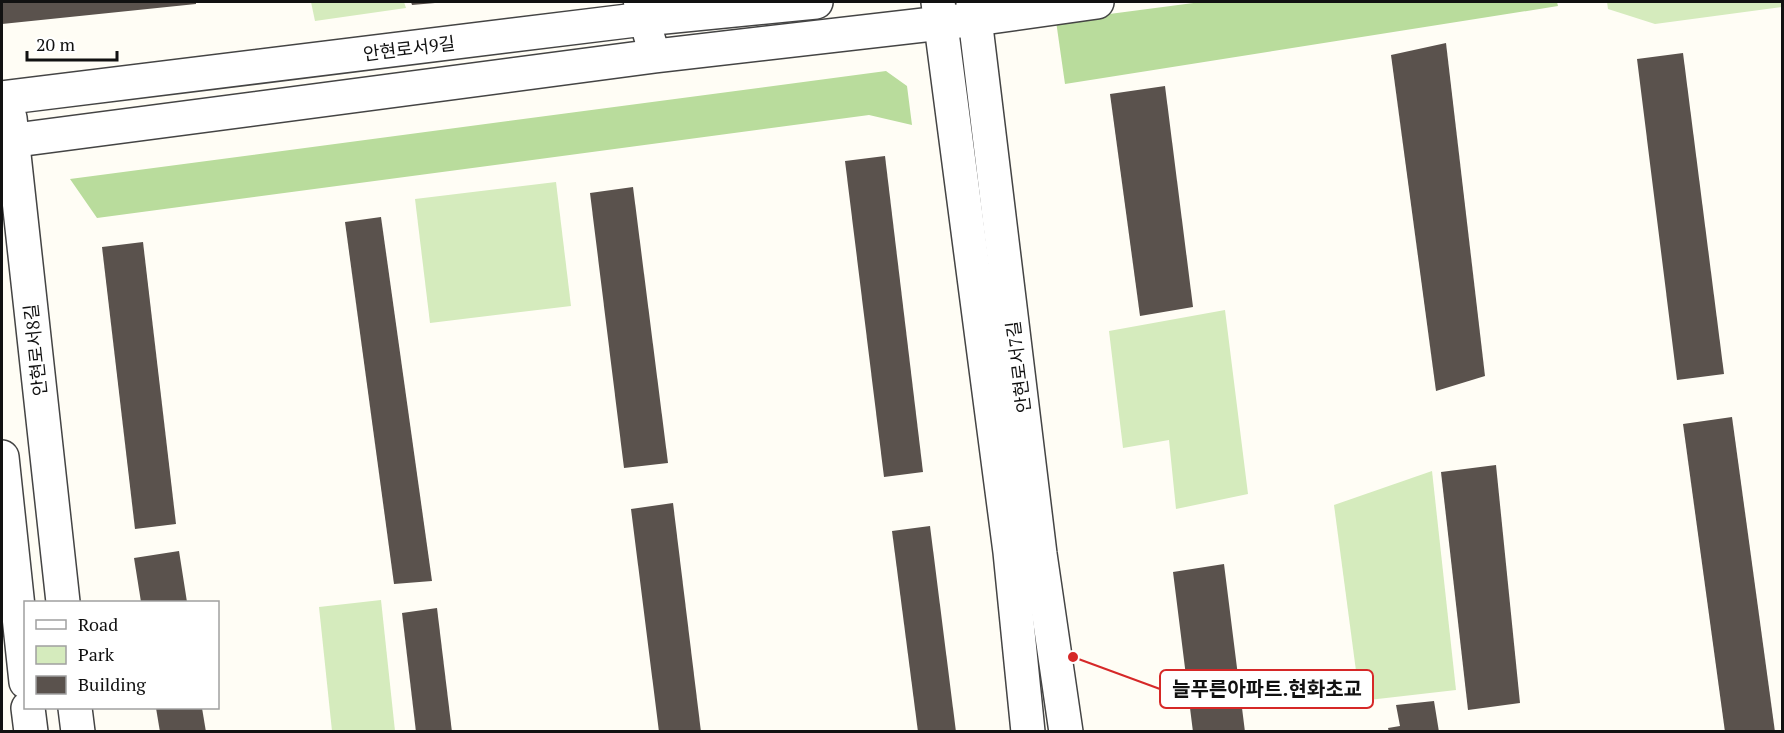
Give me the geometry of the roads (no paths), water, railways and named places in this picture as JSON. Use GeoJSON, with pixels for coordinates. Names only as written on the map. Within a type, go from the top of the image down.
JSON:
{"type":"FeatureCollection","features":[{"type":"Feature","properties":{"kind":"street","name":"안현로서9길"},"geometry":{"type":"LineString","coordinates":[[4,98],[642,10],[816,2]]}},
{"type":"Feature","properties":{"kind":"street"},"geometry":{"type":"LineString","coordinates":[[7,141],[655,56],[939,12],[1097,2]]}},
{"type":"Feature","properties":{"kind":"street"},"geometry":{"type":"LineString","coordinates":[[642,10],[655,56]]}},
{"type":"Feature","properties":{"kind":"street","name":"안현로서7길"},"geometry":{"type":"LineString","coordinates":[[974,10],[1040,554],[1066,732]]}},
{"type":"Feature","properties":{"kind":"street","name":"안현로서7길"},"geometry":{"type":"LineString","coordinates":[[939,12],[1010,552],[1028,732]]}},
{"type":"Feature","properties":{"kind":"street","name":"안현로서8길"},"geometry":{"type":"LineString","coordinates":[[4,98],[7,141],[18,202],[63,601]]}},
{"type":"Feature","properties":{"kind":"street"},"geometry":{"type":"LineString","coordinates":[[2,457],[24,663]]}},
{"type":"Feature","properties":{"kind":"street"},"geometry":{"type":"LineString","coordinates":[[28,709],[31,732]]}},
{"type":"Feature","properties":{"kind":"street"},"geometry":{"type":"LineString","coordinates":[[75,709],[78,732]]}},
{"type":"Feature","properties":{"kind":"place","name":"늘푸른아파트.현화초교"},"geometry":{"type":"Point","coordinates":[1073,657]}}]}
